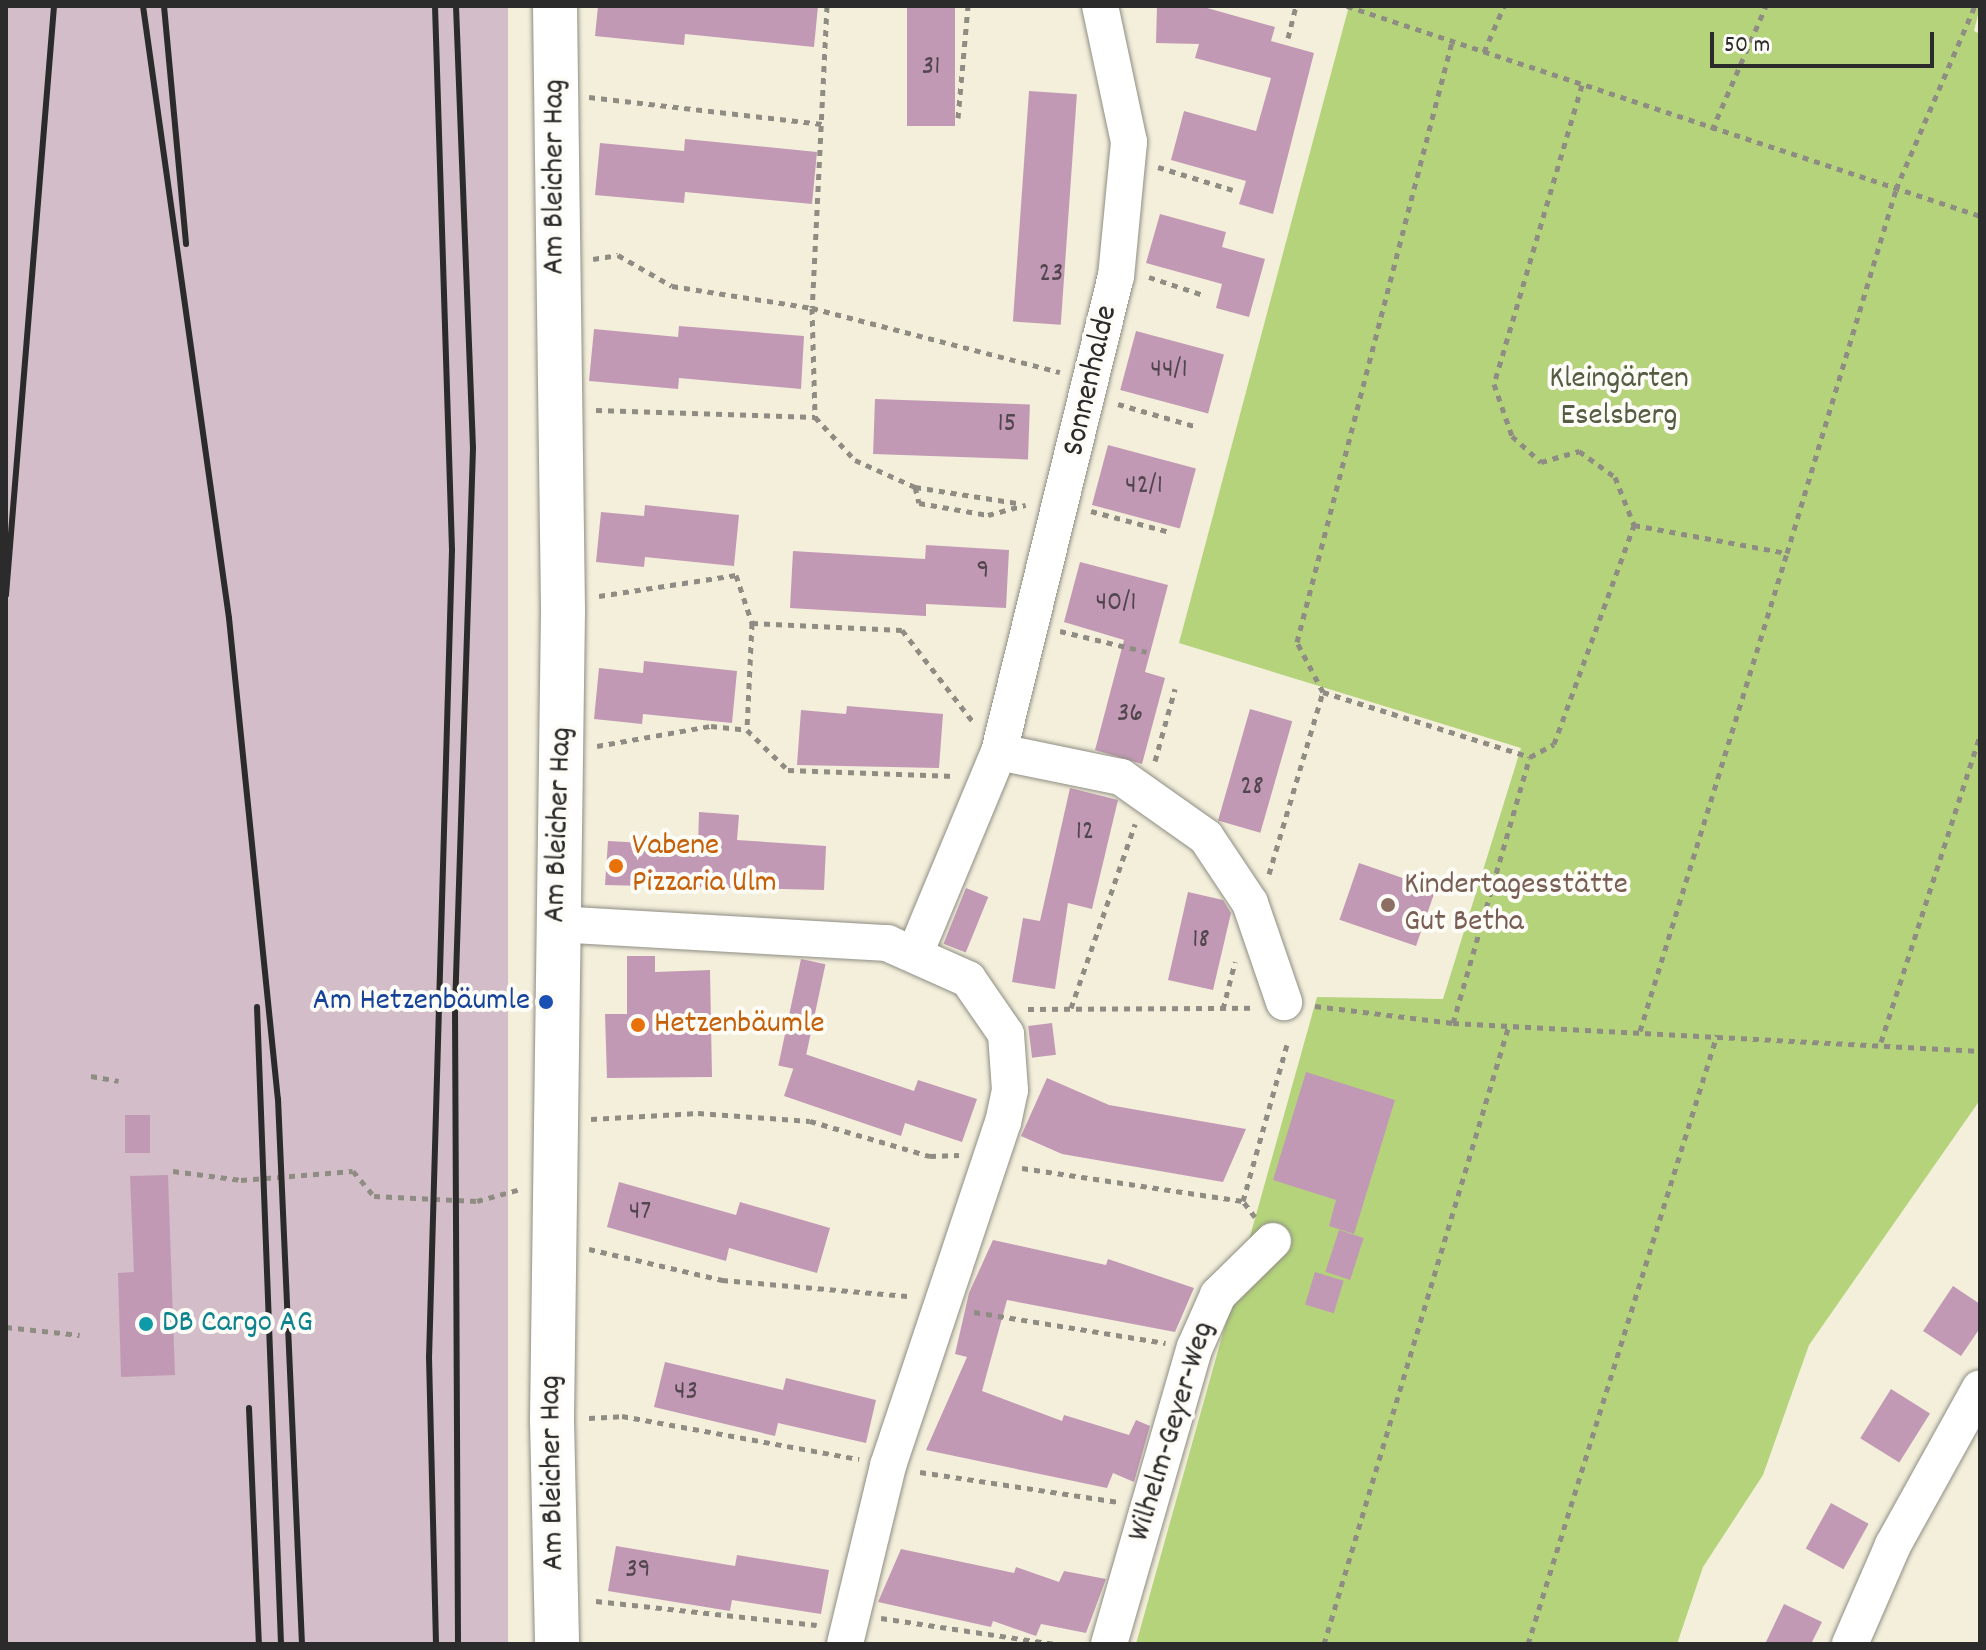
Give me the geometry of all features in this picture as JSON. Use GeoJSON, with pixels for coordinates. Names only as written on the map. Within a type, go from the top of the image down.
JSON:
{"type":"FeatureCollection","features":[{"type":"Feature","properties":{"kind":"street","name":"Am Bleicher Hag"},"geometry":{"type":"LineString","coordinates":[[555,6],[563,611],[556,924],[552,1420],[557,1644]]}},
{"type":"Feature","properties":{"kind":"street","name":"Sonnenhalde"},"geometry":{"type":"LineString","coordinates":[[916,951],[994,765],[1062,509],[1118,267],[1129,161],[1120,70],[1100,6]]}},
{"type":"Feature","properties":{"kind":"street"},"geometry":{"type":"LineString","coordinates":[[994,765],[1147,789],[1206,837],[1256,919],[1284,1002]]}},
{"type":"Feature","properties":{"kind":"street"},"geometry":{"type":"LineString","coordinates":[[556,924],[797,935],[916,951],[968,979],[1006,1034],[1010,1090],[994,1154],[888,1466],[848,1630]]}},
{"type":"Feature","properties":{"kind":"street","name":"Wilhelm-Geyer-Weg"},"geometry":{"type":"LineString","coordinates":[[1109,1644],[1195,1347],[1218,1295],[1273,1241]]}},
{"type":"Feature","properties":{"kind":"street"},"geometry":{"type":"LineString","coordinates":[[1850,1644],[1966,1442],[1980,1388]]}},
{"type":"Feature","properties":{"kind":"path"},"geometry":{"type":"LineString","coordinates":[[827,6],[824,124],[812,308],[815,417],[855,460],[915,487],[1062,509],[1170,532]]}},
{"type":"Feature","properties":{"kind":"path"},"geometry":{"type":"LineString","coordinates":[[958,118],[968,6]]}},
{"type":"Feature","properties":{"kind":"path"},"geometry":{"type":"LineString","coordinates":[[1288,38],[1296,6]]}},
{"type":"Feature","properties":{"kind":"path"},"geometry":{"type":"LineString","coordinates":[[1347,6],[1712,130],[1980,216]]}},
{"type":"Feature","properties":{"kind":"path"},"geometry":{"type":"LineString","coordinates":[[1484,52],[1504,6]]}},
{"type":"Feature","properties":{"kind":"path"},"geometry":{"type":"LineString","coordinates":[[1712,130],[1766,6]]}},
{"type":"Feature","properties":{"kind":"path"},"geometry":{"type":"LineString","coordinates":[[1640,1031],[1896,189],[1975,6]]}},
{"type":"Feature","properties":{"kind":"path"},"geometry":{"type":"LineString","coordinates":[[1256,919],[1323,692],[1297,642],[1452,42]]}},
{"type":"Feature","properties":{"kind":"path"},"geometry":{"type":"LineString","coordinates":[[1453,1023],[1530,757],[1554,744],[1634,525],[1615,477],[1579,451],[1541,462],[1512,436],[1494,384],[1582,85]]}},
{"type":"Feature","properties":{"kind":"path"},"geometry":{"type":"LineString","coordinates":[[584,97],[824,124]]}},
{"type":"Feature","properties":{"kind":"path"},"geometry":{"type":"LineString","coordinates":[[1129,161],[1233,190]]}},
{"type":"Feature","properties":{"kind":"path"},"geometry":{"type":"LineString","coordinates":[[581,261],[618,255],[672,286],[812,308],[1092,388],[1194,426]]}},
{"type":"Feature","properties":{"kind":"path"},"geometry":{"type":"LineString","coordinates":[[1118,267],[1203,295]]}},
{"type":"Feature","properties":{"kind":"path"},"geometry":{"type":"LineString","coordinates":[[588,409],[815,417]]}},
{"type":"Feature","properties":{"kind":"path"},"geometry":{"type":"LineString","coordinates":[[915,487],[919,503],[950,512],[988,515],[1018,503]]}},
{"type":"Feature","properties":{"kind":"path"},"geometry":{"type":"LineString","coordinates":[[1634,525],[1787,553]]}},
{"type":"Feature","properties":{"kind":"path"},"geometry":{"type":"LineString","coordinates":[[593,597],[736,575],[752,623],[747,730]]}},
{"type":"Feature","properties":{"kind":"path"},"geometry":{"type":"LineString","coordinates":[[752,623],[902,630],[994,765]]}},
{"type":"Feature","properties":{"kind":"path"},"geometry":{"type":"LineString","coordinates":[[1031,625],[1147,652]]}},
{"type":"Feature","properties":{"kind":"path"},"geometry":{"type":"LineString","coordinates":[[1071,1008],[1147,789],[1175,689]]}},
{"type":"Feature","properties":{"kind":"path"},"geometry":{"type":"LineString","coordinates":[[1323,692],[1530,757]]}},
{"type":"Feature","properties":{"kind":"path"},"geometry":{"type":"LineString","coordinates":[[588,747],[711,726],[747,730],[788,770],[994,765]]}},
{"type":"Feature","properties":{"kind":"path"},"geometry":{"type":"LineString","coordinates":[[1881,1042],[1980,736]]}},
{"type":"Feature","properties":{"kind":"path"},"geometry":{"type":"LineString","coordinates":[[1057,1009],[1242,1010],[1284,1002],[1453,1023],[1881,1042],[1980,1051]]}},
{"type":"Feature","properties":{"kind":"path"},"geometry":{"type":"LineString","coordinates":[[1324,1644],[1509,1025]]}},
{"type":"Feature","properties":{"kind":"path"},"geometry":{"type":"LineString","coordinates":[[1528,1644],[1717,1035]]}},
{"type":"Feature","properties":{"kind":"path"},"geometry":{"type":"LineString","coordinates":[[1243,1201],[1287,1044]]}},
{"type":"Feature","properties":{"kind":"path"},"geometry":{"type":"LineString","coordinates":[[91,1076],[119,1081]]}},
{"type":"Feature","properties":{"kind":"path"},"geometry":{"type":"LineString","coordinates":[[578,1120],[698,1113],[810,1121],[930,1156],[994,1154]]}},
{"type":"Feature","properties":{"kind":"path"},"geometry":{"type":"LineString","coordinates":[[173,1171],[241,1180],[353,1171],[374,1196],[477,1201],[554,1181]]}},
{"type":"Feature","properties":{"kind":"path"},"geometry":{"type":"LineString","coordinates":[[1036,1175],[1243,1201],[1273,1241]]}},
{"type":"Feature","properties":{"kind":"path"},"geometry":{"type":"LineString","coordinates":[[580,1247],[722,1280],[899,1294]]}},
{"type":"Feature","properties":{"kind":"path"},"geometry":{"type":"LineString","coordinates":[[984,1315],[1168,1343]]}},
{"type":"Feature","properties":{"kind":"path"},"geometry":{"type":"LineString","coordinates":[[6,1327],[80,1335]]}},
{"type":"Feature","properties":{"kind":"path"},"geometry":{"type":"LineString","coordinates":[[552,1420],[622,1416],[844,1456]]}},
{"type":"Feature","properties":{"kind":"path"},"geometry":{"type":"LineString","coordinates":[[946,1476],[1117,1502]]}},
{"type":"Feature","properties":{"kind":"path"},"geometry":{"type":"LineString","coordinates":[[596,1601],[805,1628]]}},
{"type":"Feature","properties":{"kind":"path"},"geometry":{"type":"LineString","coordinates":[[848,1630],[1055,1644]]}},
{"type":"Feature","properties":{"kind":"shaded area"},"geometry":{"type":"Polygon","coordinates":[[[6,6],[508,6],[508,1644],[6,1644],[6,6]]]}},
{"type":"Feature","properties":{"kind":"green space","name":"Kleingärten Eselsberg"},"geometry":{"type":"Polygon","coordinates":[[[1349,6],[1980,6],[1974,31],[1980,34],[1980,1100],[1809,1345],[1763,1475],[1703,1567],[1677,1644],[1136,1644],[1317,997],[1443,999],[1521,748],[1179,643],[1349,6]]]}},
{"type":"Feature","properties":{"kind":"building"},"geometry":{"type":"Polygon","coordinates":[[[598,6],[818,6],[814,47],[685,34],[684,45],[595,36],[598,6]]]}},
{"type":"Feature","properties":{"kind":"building"},"geometry":{"type":"Polygon","coordinates":[[[907,6],[955,6],[955,126],[907,126],[907,6]]]}},
{"type":"Feature","properties":{"kind":"building"},"geometry":{"type":"Polygon","coordinates":[[[1157,6],[1200,6],[1275,27],[1271,41],[1314,53],[1273,214],[1239,204],[1246,181],[1171,160],[1184,111],[1256,131],[1271,78],[1195,58],[1199,44],[1156,43],[1157,6]]]}},
{"type":"Feature","properties":{"kind":"building"},"geometry":{"type":"Polygon","coordinates":[[[1029,91],[1077,94],[1061,325],[1013,321],[1029,91]]]}},
{"type":"Feature","properties":{"kind":"building"},"geometry":{"type":"Polygon","coordinates":[[[685,139],[817,152],[812,204],[685,192],[684,203],[595,195],[600,143],[684,151],[685,139]]]}},
{"type":"Feature","properties":{"kind":"building"},"geometry":{"type":"Polygon","coordinates":[[[1160,214],[1226,232],[1222,247],[1265,259],[1249,317],[1216,308],[1222,284],[1146,263],[1160,214]]]}},
{"type":"Feature","properties":{"kind":"building"},"geometry":{"type":"Polygon","coordinates":[[[679,326],[804,336],[801,389],[679,378],[678,389],[589,381],[594,329],[678,337],[679,326]]]}},
{"type":"Feature","properties":{"kind":"building"},"geometry":{"type":"Polygon","coordinates":[[[1136,331],[1224,355],[1208,413],[1120,390],[1136,331]]]}},
{"type":"Feature","properties":{"kind":"building"},"geometry":{"type":"Polygon","coordinates":[[[875,399],[1030,404],[1028,459],[873,454],[875,399]]]}},
{"type":"Feature","properties":{"kind":"building"},"geometry":{"type":"Polygon","coordinates":[[[1108,445],[1196,469],[1180,528],[1092,505],[1108,445]]]}},
{"type":"Feature","properties":{"kind":"building"},"geometry":{"type":"Polygon","coordinates":[[[645,505],[739,515],[734,566],[645,557],[644,567],[596,562],[601,512],[644,516],[645,505]]]}},
{"type":"Feature","properties":{"kind":"building"},"geometry":{"type":"Polygon","coordinates":[[[926,545],[1009,550],[1006,608],[926,604],[926,616],[790,608],[793,551],[925,559],[926,545]]]}},
{"type":"Feature","properties":{"kind":"building"},"geometry":{"type":"Polygon","coordinates":[[[1080,562],[1168,585],[1145,672],[1165,678],[1142,764],[1095,750],[1124,640],[1064,622],[1080,562]]]}},
{"type":"Feature","properties":{"kind":"building"},"geometry":{"type":"Polygon","coordinates":[[[644,661],[737,671],[732,723],[643,714],[642,724],[594,719],[599,668],[643,673],[644,661]]]}},
{"type":"Feature","properties":{"kind":"building"},"geometry":{"type":"Polygon","coordinates":[[[847,706],[943,714],[939,768],[797,765],[801,710],[846,714],[847,706]]]}},
{"type":"Feature","properties":{"kind":"building"},"geometry":{"type":"Polygon","coordinates":[[[1250,709],[1292,721],[1260,833],[1218,821],[1250,709]]]}},
{"type":"Feature","properties":{"kind":"building"},"geometry":{"type":"Polygon","coordinates":[[[1070,788],[1118,800],[1092,909],[1068,903],[1055,989],[1012,982],[1023,918],[1040,921],[1070,788]]]}},
{"type":"Feature","properties":{"kind":"building"},"geometry":{"type":"Polygon","coordinates":[[[699,812],[739,815],[737,840],[826,846],[824,890],[605,885],[608,841],[698,846],[699,812]]]}},
{"type":"Feature","properties":{"kind":"building","name":"Kindertagesstätte Gut Betha"},"geometry":{"type":"Polygon","coordinates":[[[1359,863],[1436,889],[1416,946],[1339,920],[1359,863]]]}},
{"type":"Feature","properties":{"kind":"building"},"geometry":{"type":"Polygon","coordinates":[[[966,888],[988,897],[966,953],[944,944],[966,888]]]}},
{"type":"Feature","properties":{"kind":"building"},"geometry":{"type":"Polygon","coordinates":[[[1188,892],[1223,900],[1231,913],[1213,990],[1168,980],[1188,892]]]}},
{"type":"Feature","properties":{"kind":"building"},"geometry":{"type":"Polygon","coordinates":[[[627,956],[655,956],[655,972],[710,970],[712,1077],[607,1078],[605,1014],[627,1014],[627,956]]]}},
{"type":"Feature","properties":{"kind":"building"},"geometry":{"type":"Polygon","coordinates":[[[801,959],[825,964],[803,1071],[778,1066],[801,959]]]}},
{"type":"Feature","properties":{"kind":"building"},"geometry":{"type":"Polygon","coordinates":[[[1052,1023],[1056,1055],[1032,1058],[1028,1026],[1052,1023]]]}},
{"type":"Feature","properties":{"kind":"building"},"geometry":{"type":"Polygon","coordinates":[[[799,1052],[914,1091],[918,1080],[977,1099],[962,1142],[905,1123],[901,1136],[784,1096],[799,1052]]]}},
{"type":"Feature","properties":{"kind":"building"},"geometry":{"type":"Polygon","coordinates":[[[1306,1072],[1395,1100],[1354,1234],[1329,1226],[1336,1200],[1273,1180],[1306,1072]]]}},
{"type":"Feature","properties":{"kind":"building"},"geometry":{"type":"Polygon","coordinates":[[[1047,1078],[1109,1105],[1246,1129],[1223,1182],[1062,1154],[1021,1136],[1047,1078]]]}},
{"type":"Feature","properties":{"kind":"building"},"geometry":{"type":"Polygon","coordinates":[[[125,1115],[150,1115],[150,1153],[125,1153],[125,1115]]]}},
{"type":"Feature","properties":{"kind":"building","name":"DB Cargo AG"},"geometry":{"type":"Polygon","coordinates":[[[168,1175],[175,1375],[121,1377],[118,1273],[134,1272],[130,1176],[168,1175]]]}},
{"type":"Feature","properties":{"kind":"building"},"geometry":{"type":"Polygon","coordinates":[[[619,1182],[736,1215],[740,1202],[830,1228],[817,1273],[729,1248],[726,1261],[607,1227],[619,1182]]]}},
{"type":"Feature","properties":{"kind":"building"},"geometry":{"type":"Polygon","coordinates":[[[1339,1230],[1364,1238],[1350,1280],[1325,1272],[1339,1230]]]}},
{"type":"Feature","properties":{"kind":"building"},"geometry":{"type":"Polygon","coordinates":[[[993,1240],[1106,1265],[1108,1259],[1194,1288],[1175,1332],[1007,1300],[982,1391],[1062,1421],[1064,1415],[1129,1435],[1136,1420],[1150,1426],[1134,1482],[1113,1473],[1107,1488],[926,1450],[967,1357],[955,1354],[969,1293],[993,1240]]]}},
{"type":"Feature","properties":{"kind":"building"},"geometry":{"type":"Polygon","coordinates":[[[1315,1272],[1344,1281],[1334,1313],[1305,1305],[1315,1272]]]}},
{"type":"Feature","properties":{"kind":"building"},"geometry":{"type":"Polygon","coordinates":[[[1953,1286],[1980,1304],[1980,1328],[1961,1356],[1923,1331],[1953,1286]]]}},
{"type":"Feature","properties":{"kind":"building"},"geometry":{"type":"Polygon","coordinates":[[[665,1362],[783,1390],[786,1378],[876,1400],[866,1443],[778,1423],[775,1436],[654,1407],[665,1362]]]}},
{"type":"Feature","properties":{"kind":"building"},"geometry":{"type":"Polygon","coordinates":[[[1891,1389],[1930,1413],[1899,1463],[1860,1438],[1891,1389]]]}},
{"type":"Feature","properties":{"kind":"building"},"geometry":{"type":"Polygon","coordinates":[[[1831,1503],[1869,1524],[1843,1569],[1806,1548],[1831,1503]]]}},
{"type":"Feature","properties":{"kind":"building"},"geometry":{"type":"Polygon","coordinates":[[[616,1546],[735,1566],[737,1555],[829,1570],[821,1614],[732,1600],[730,1611],[608,1591],[616,1546]]]}},
{"type":"Feature","properties":{"kind":"building"},"geometry":{"type":"Polygon","coordinates":[[[901,1549],[1014,1573],[1016,1567],[1059,1582],[1064,1571],[1106,1579],[1086,1633],[1041,1624],[1036,1636],[993,1621],[991,1627],[878,1602],[901,1549]]]}},
{"type":"Feature","properties":{"kind":"building"},"geometry":{"type":"Polygon","coordinates":[[[1784,1604],[1822,1622],[1811,1644],[1765,1644],[1784,1604]]]}},
{"type":"Feature","properties":{"kind":"railway"},"geometry":{"type":"LineString","coordinates":[[6,595],[54,6]]}},
{"type":"Feature","properties":{"kind":"railway"},"geometry":{"type":"LineString","coordinates":[[143,6],[229,618],[278,1099],[302,1644]]}},
{"type":"Feature","properties":{"kind":"railway"},"geometry":{"type":"LineString","coordinates":[[164,6],[186,244]]}},
{"type":"Feature","properties":{"kind":"railway"},"geometry":{"type":"LineString","coordinates":[[435,6],[452,550],[429,1357],[436,1644]]}},
{"type":"Feature","properties":{"kind":"railway"},"geometry":{"type":"LineString","coordinates":[[456,6],[473,448],[455,1008],[458,1644]]}},
{"type":"Feature","properties":{"kind":"railway"},"geometry":{"type":"LineString","coordinates":[[257,1007],[281,1644]]}},
{"type":"Feature","properties":{"kind":"railway"},"geometry":{"type":"LineString","coordinates":[[249,1408],[259,1644]]}},
{"type":"Feature","properties":{"kind":"place","name":"Vabene Pizzaria Ulm"},"geometry":{"type":"Point","coordinates":[616,866]}},
{"type":"Feature","properties":{"kind":"place","name":"Kindertagesstätte Gut Betha"},"geometry":{"type":"Point","coordinates":[1388,905]}},
{"type":"Feature","properties":{"kind":"place","name":"Am Hetzenbäumle"},"geometry":{"type":"Point","coordinates":[546,1002]}},
{"type":"Feature","properties":{"kind":"place","name":"Hetzenbäumle"},"geometry":{"type":"Point","coordinates":[638,1025]}},
{"type":"Feature","properties":{"kind":"place","name":"DB Cargo AG"},"geometry":{"type":"Point","coordinates":[146,1324]}}]}
